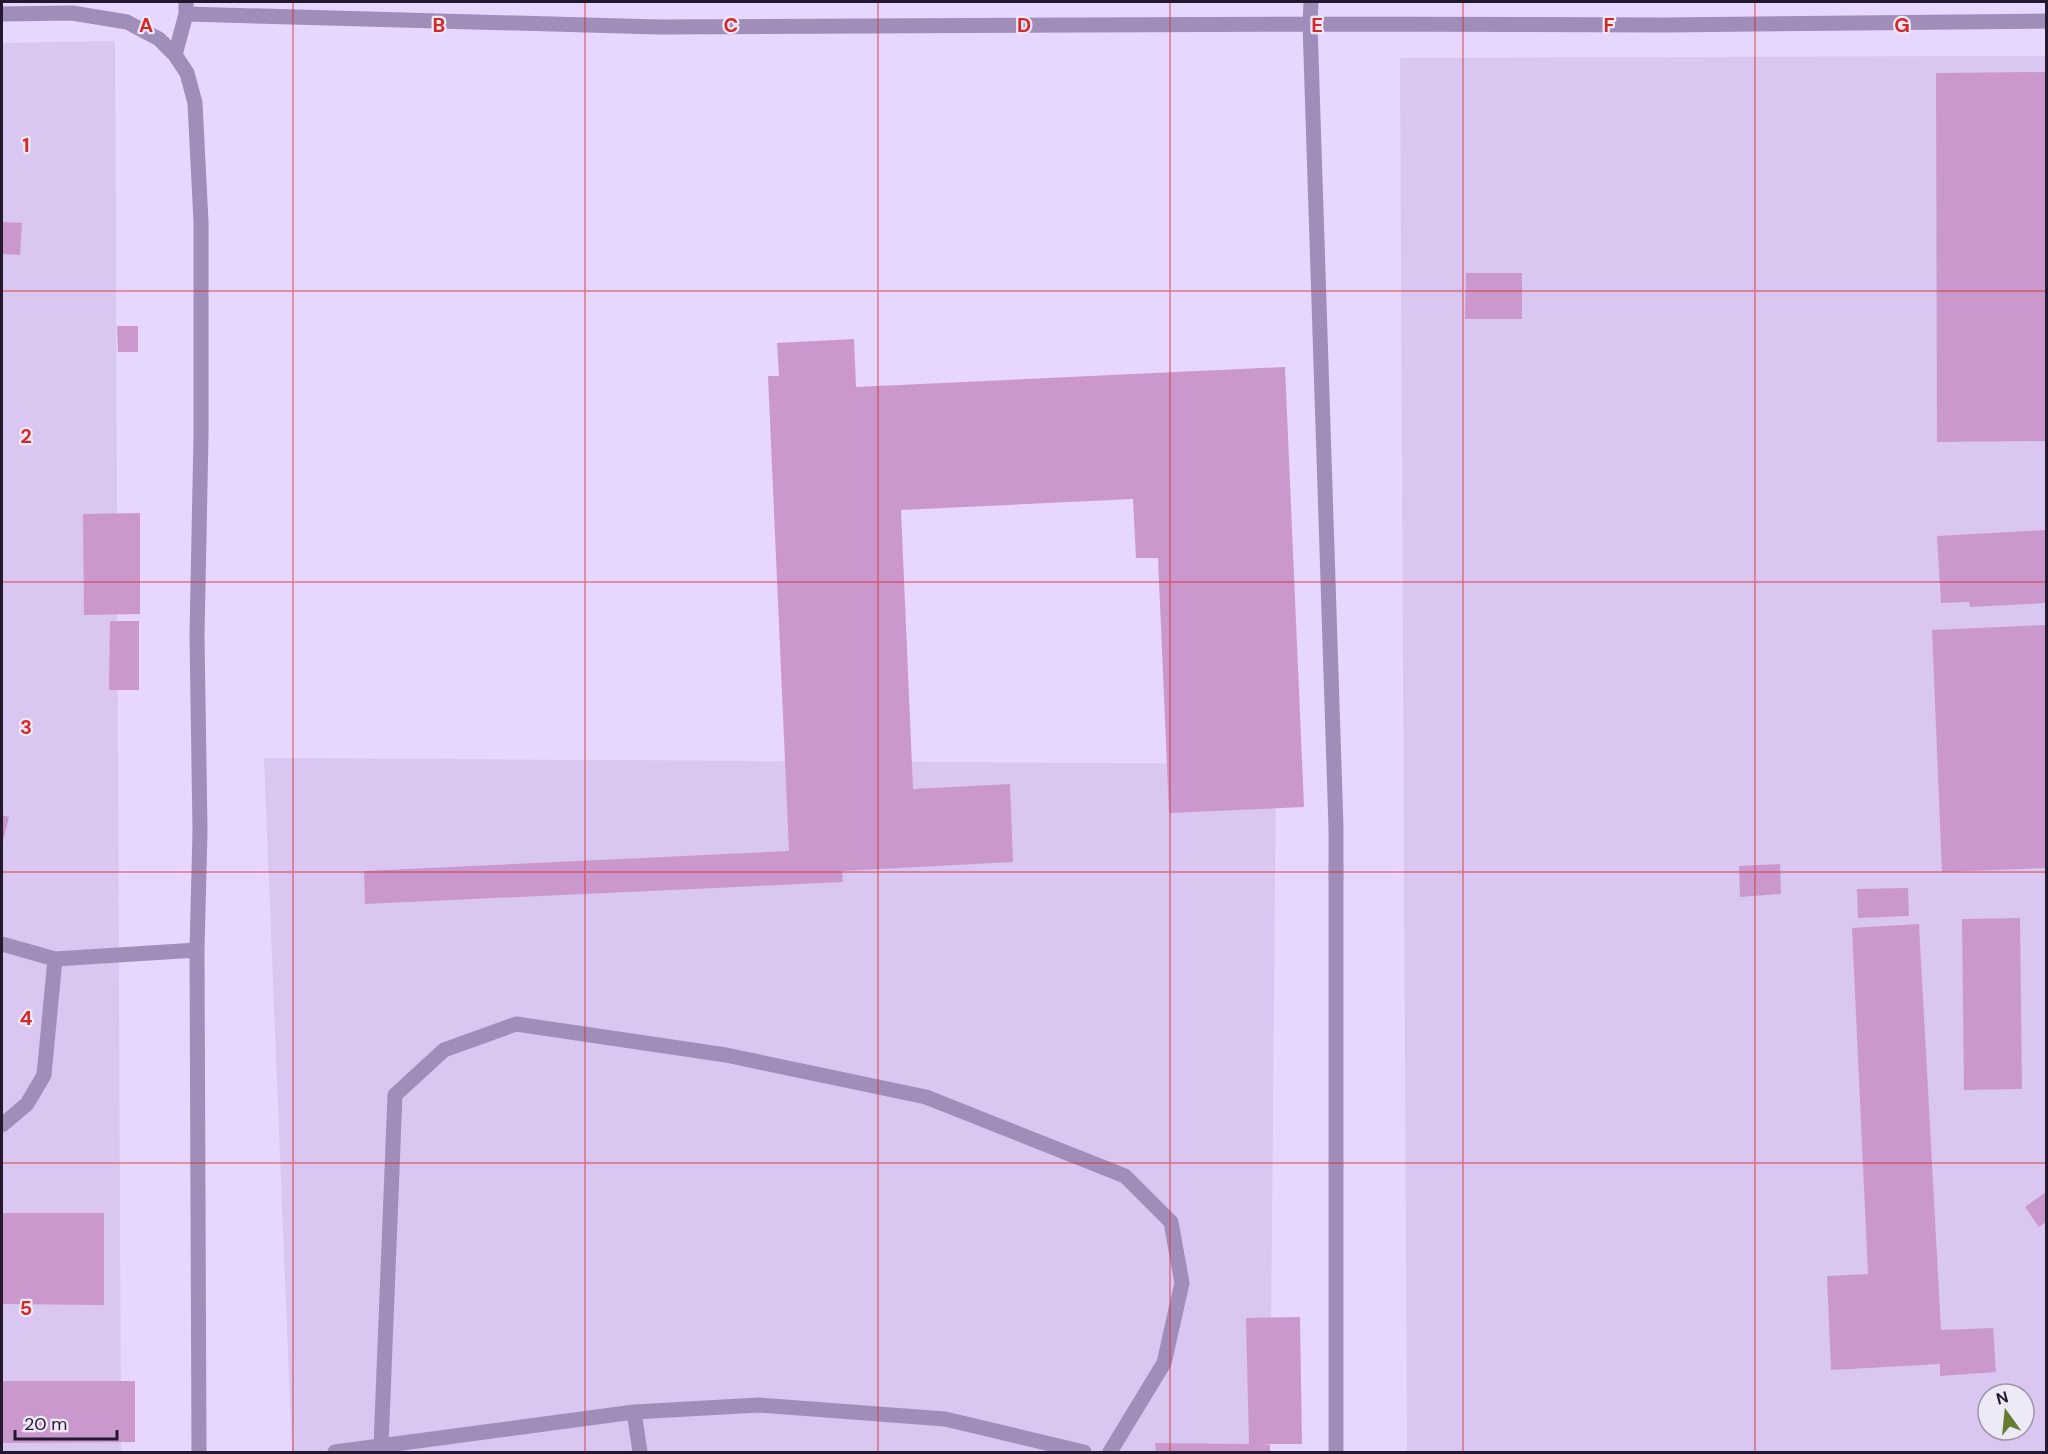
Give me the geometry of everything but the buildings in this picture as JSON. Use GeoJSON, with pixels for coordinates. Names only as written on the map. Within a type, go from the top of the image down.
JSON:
{"type":"FeatureCollection","features":[{"type":"Feature","properties":{"kind":"street"},"geometry":{"type":"LineString","coordinates":[[1311,2],[1336,828],[1336,1452]]}},
{"type":"Feature","properties":{"kind":"street"},"geometry":{"type":"LineString","coordinates":[[175,55],[186,8],[658,27],[1677,25],[2046,21]]}},
{"type":"Feature","properties":{"kind":"street"},"geometry":{"type":"LineString","coordinates":[[2,14],[72,13],[127,22],[159,39],[175,55],[187,73],[195,103],[201,222],[201,436],[197,635],[200,831],[198,950],[199,1452]]}},
{"type":"Feature","properties":{"kind":"street"},"geometry":{"type":"LineString","coordinates":[[2,944],[56,959],[198,950]]}},
{"type":"Feature","properties":{"kind":"street"},"geometry":{"type":"LineString","coordinates":[[2,1125],[27,1104],[44,1075],[56,959]]}},
{"type":"Feature","properties":{"kind":"street"},"geometry":{"type":"LineString","coordinates":[[381,1446],[395,1095],[444,1050],[516,1024],[726,1055],[926,1096],[1125,1176],[1171,1222],[1182,1283],[1164,1363],[1110,1452]]}},
{"type":"Feature","properties":{"kind":"street"},"geometry":{"type":"LineString","coordinates":[[335,1452],[634,1412],[759,1405],[945,1419],[1084,1452]]}},
{"type":"Feature","properties":{"kind":"street"},"geometry":{"type":"LineString","coordinates":[[634,1412],[640,1452]]}},
{"type":"Feature","properties":{"kind":"shaded area"},"geometry":{"type":"Polygon","coordinates":[[[115,41],[121,1452],[2,1452],[2,43],[115,41]]]}},
{"type":"Feature","properties":{"kind":"shaded area"},"geometry":{"type":"Polygon","coordinates":[[[2046,56],[2046,1452],[1407,1452],[1400,58],[2046,56]]]}},
{"type":"Feature","properties":{"kind":"shaded area"},"geometry":{"type":"Polygon","coordinates":[[[264,758],[1276,764],[1270,1452],[292,1452],[264,758]]]}}]}
